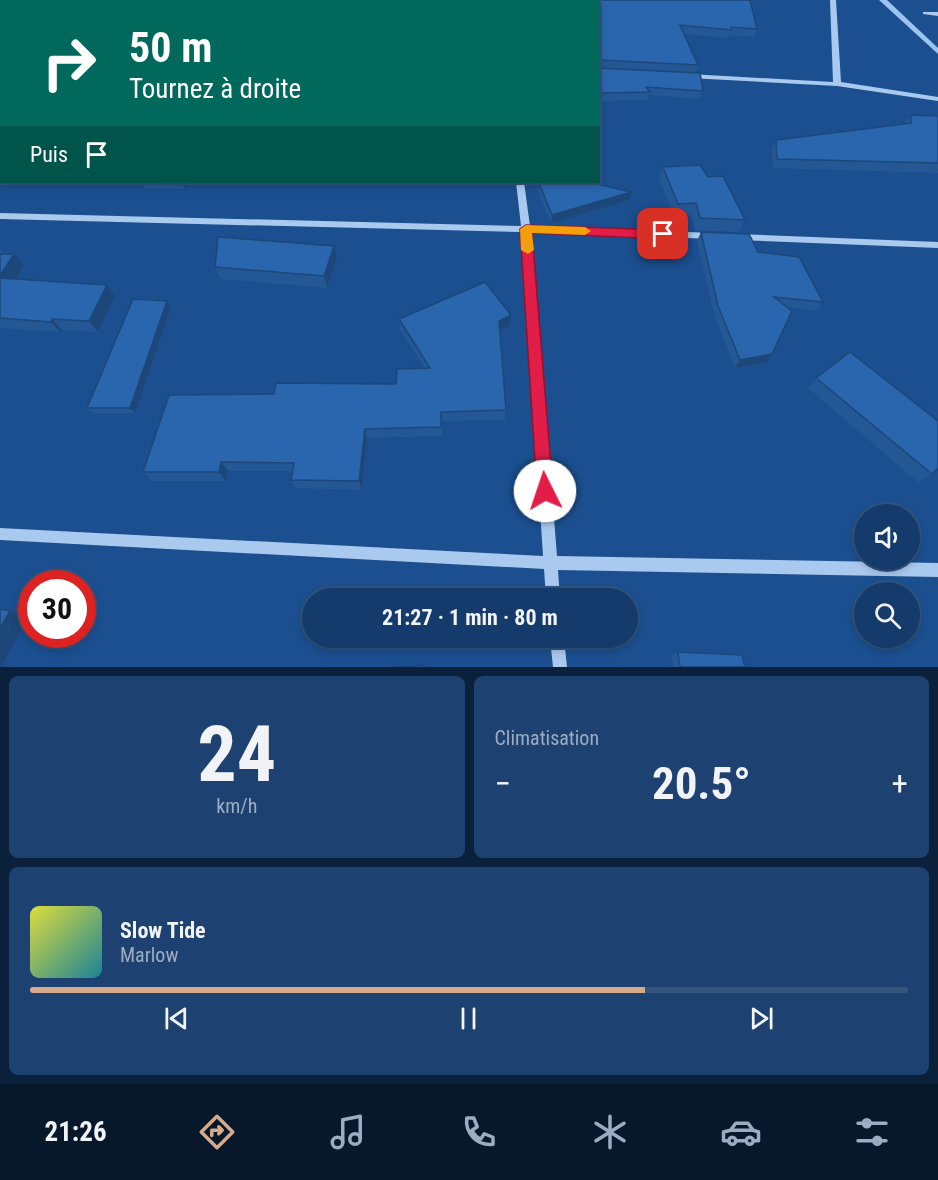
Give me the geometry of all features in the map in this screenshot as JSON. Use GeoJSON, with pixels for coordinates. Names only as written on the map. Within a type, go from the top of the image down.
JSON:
{"type":"FeatureCollection","features":[{"type":"Feature","properties":{"kind":"street"},"geometry":{"type":"LineString","coordinates":[[833,0],[837,84]]}},
{"type":"Feature","properties":{"kind":"street"},"geometry":{"type":"LineString","coordinates":[[925,13],[938,14]]}},
{"type":"Feature","properties":{"kind":"street"},"geometry":{"type":"LineString","coordinates":[[682,76],[837,84],[938,99]]}},
{"type":"Feature","properties":{"kind":"street"},"geometry":{"type":"LineString","coordinates":[[520,183],[526,229],[552,588]]}},
{"type":"Feature","properties":{"kind":"street"},"geometry":{"type":"LineString","coordinates":[[0,216],[526,229],[938,245]]}},
{"type":"Feature","properties":{"kind":"street"},"geometry":{"type":"LineString","coordinates":[[0,534],[550,563],[938,570]]}},
{"type":"Feature","properties":{"kind":"street"},"geometry":{"type":"LineString","coordinates":[[558,648],[560,667]]}},
{"type":"Feature","properties":{"kind":"building"},"geometry":{"type":"Polygon","coordinates":[[[600,0],[750,0],[757,29],[731,27],[731,30],[680,25],[698,65],[600,60],[600,0]]]}},
{"type":"Feature","properties":{"kind":"building"},"geometry":{"type":"Polygon","coordinates":[[[600,68],[700,73],[703,91],[646,87],[650,92],[600,93],[600,68]]]}},
{"type":"Feature","properties":{"kind":"building"},"geometry":{"type":"Polygon","coordinates":[[[911,115],[938,116],[938,163],[777,159],[776,140],[911,123],[911,115]]]}},
{"type":"Feature","properties":{"kind":"building"},"geometry":{"type":"Polygon","coordinates":[[[700,165],[708,177],[723,176],[745,220],[700,218],[696,203],[678,204],[663,167],[700,165]]]}},
{"type":"Feature","properties":{"kind":"building"},"geometry":{"type":"Polygon","coordinates":[[[539,183],[596,183],[631,192],[552,215],[539,183]]]}},
{"type":"Feature","properties":{"kind":"building"},"geometry":{"type":"Polygon","coordinates":[[[701,232],[749,234],[758,252],[799,257],[823,302],[774,297],[792,311],[772,354],[740,360],[718,306],[701,232]]]}},
{"type":"Feature","properties":{"kind":"building"},"geometry":{"type":"Polygon","coordinates":[[[218,237],[334,246],[324,276],[215,267],[218,237]]]}},
{"type":"Feature","properties":{"kind":"building"},"geometry":{"type":"Polygon","coordinates":[[[0,254],[14,254],[0,276],[0,254]]]}},
{"type":"Feature","properties":{"kind":"building"},"geometry":{"type":"Polygon","coordinates":[[[0,278],[107,285],[89,321],[52,319],[51,322],[0,318],[0,278]]]}},
{"type":"Feature","properties":{"kind":"building"},"geometry":{"type":"Polygon","coordinates":[[[485,282],[511,315],[499,321],[506,410],[441,412],[441,427],[365,429],[359,481],[291,480],[294,463],[221,462],[219,472],[143,472],[169,395],[274,394],[276,383],[396,384],[397,369],[430,368],[399,319],[485,282]]]}},
{"type":"Feature","properties":{"kind":"building"},"geometry":{"type":"Polygon","coordinates":[[[133,299],[167,301],[130,408],[87,408],[133,299]]]}},
{"type":"Feature","properties":{"kind":"building"},"geometry":{"type":"Polygon","coordinates":[[[850,352],[938,421],[938,468],[932,474],[816,378],[850,352]]]}},
{"type":"Feature","properties":{"kind":"building"},"geometry":{"type":"Polygon","coordinates":[[[0,609],[10,611],[0,628],[0,609]]]}},
{"type":"Feature","properties":{"kind":"building"},"geometry":{"type":"Polygon","coordinates":[[[678,652],[742,655],[745,667],[680,667],[678,652]]]}},
{"type":"Feature","properties":{"kind":"building"},"geometry":{"type":"Polygon","coordinates":[[[424,665],[424,667],[393,667],[424,665]]]}},
{"type":"Feature","properties":{"kind":"waterway"},"geometry":{"type":"LineString","coordinates":[[883,0],[938,52]]}},
{"type":"Feature","properties":{"kind":"slow traffic"},"geometry":{"type":"LineString","coordinates":[[528,250],[526,229],[585,231]]}},
{"type":"Feature","properties":{"kind":"route"},"geometry":{"type":"LineString","coordinates":[[545,491],[526,229],[663,234]]}}]}
